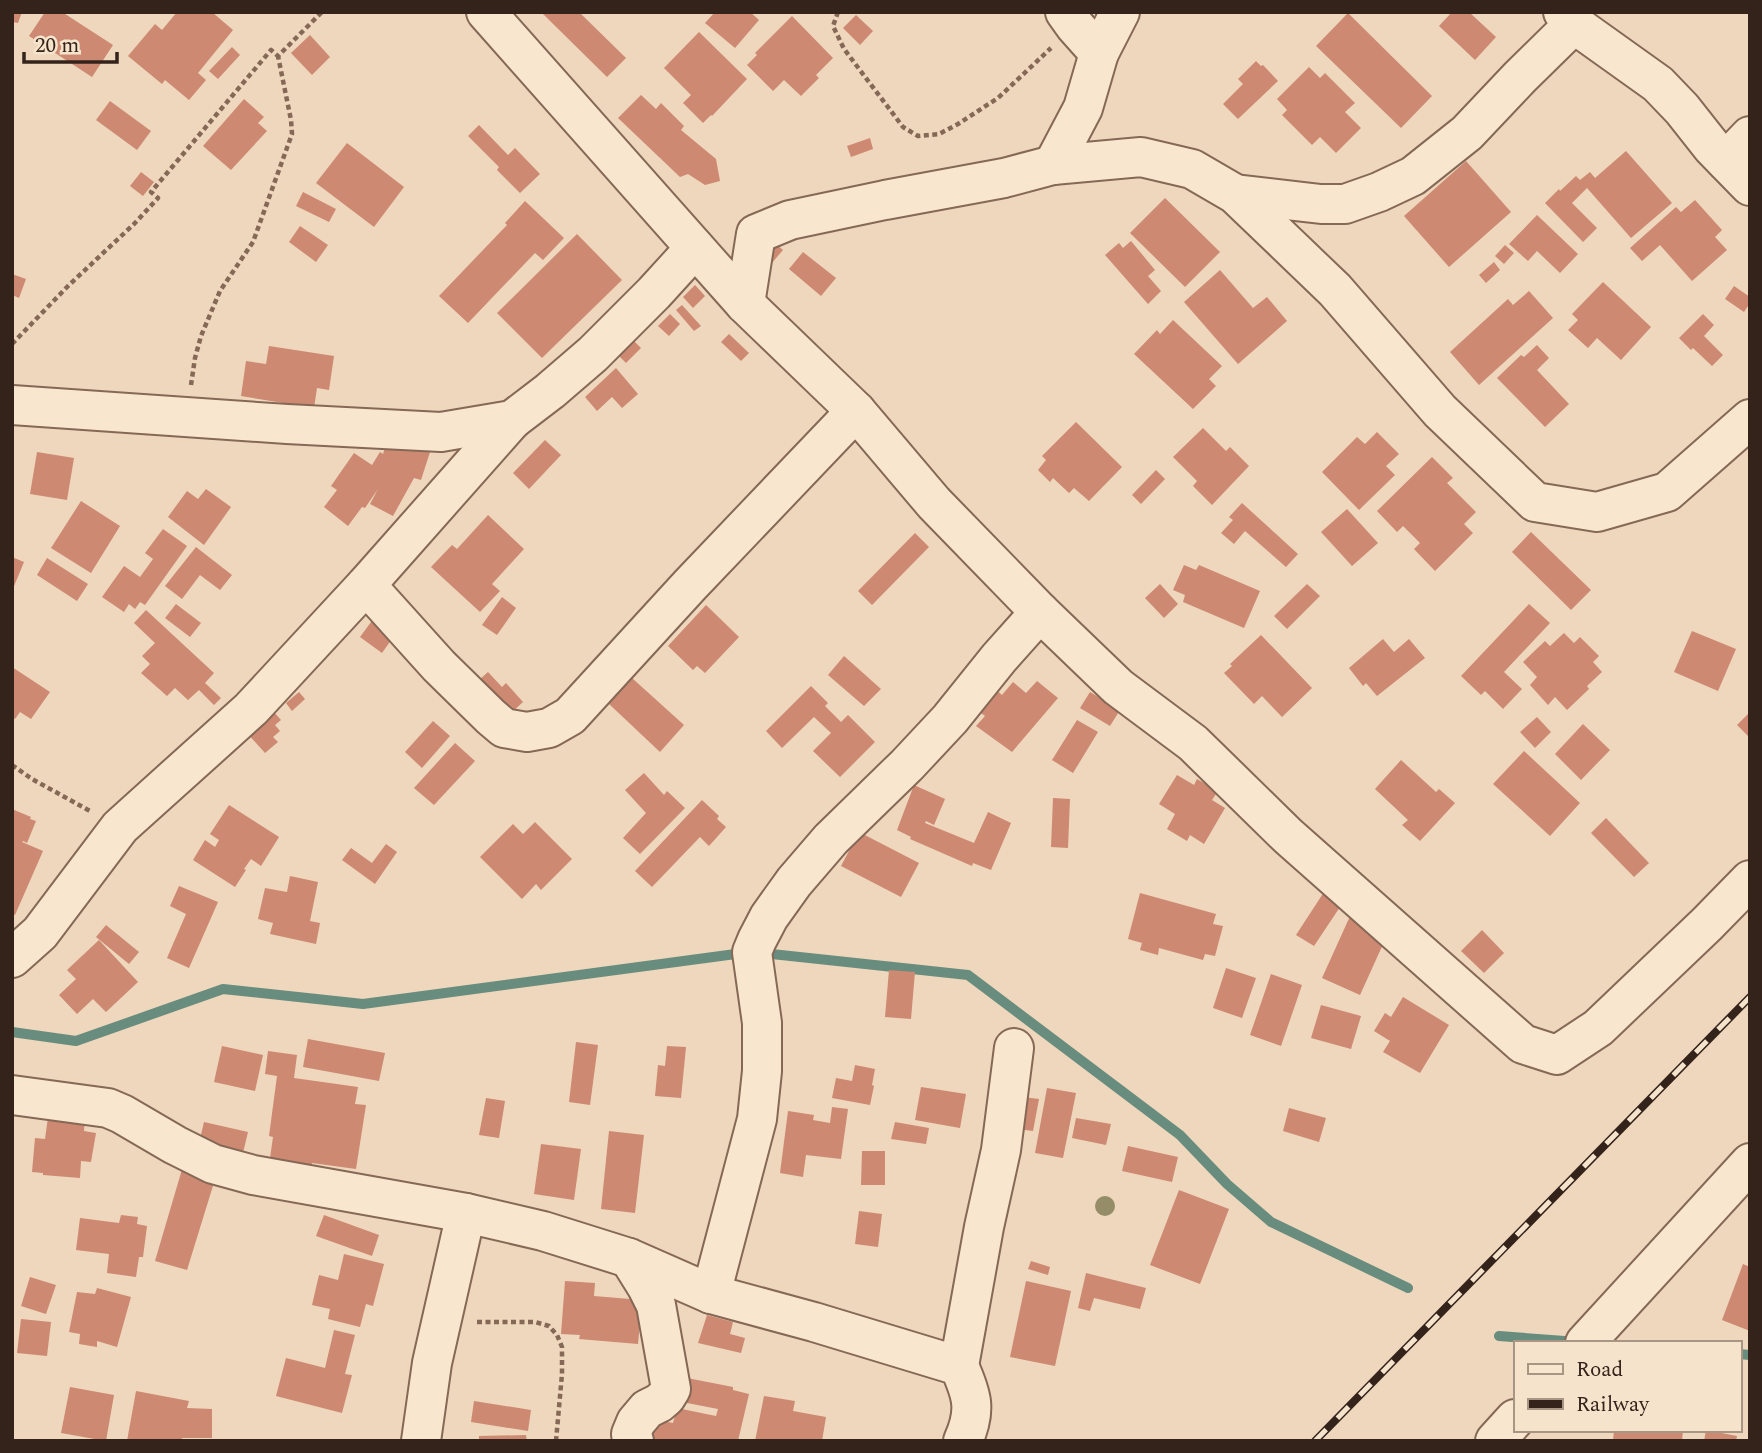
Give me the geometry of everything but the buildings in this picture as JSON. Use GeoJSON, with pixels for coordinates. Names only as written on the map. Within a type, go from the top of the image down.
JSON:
{"type":"FeatureCollection","features":[{"type":"Feature","properties":{"kind":"street"},"geometry":{"type":"LineString","coordinates":[[485,12],[745,304],[856,411],[934,503],[1040,612],[1118,687],[1193,743],[1288,836],[1523,1044],[1556,1055],[1598,1028],[1707,925],[1750,880]]}},
{"type":"Feature","properties":{"kind":"street"},"geometry":{"type":"LineString","coordinates":[[1053,164],[1083,108],[1079,30],[1120,12]]}},
{"type":"Feature","properties":{"kind":"street"},"geometry":{"type":"LineString","coordinates":[[1235,194],[1321,204],[1345,204],[1413,176],[1467,133],[1520,77],[1568,18],[1658,84],[1682,108],[1712,147],[1742,161]]}},
{"type":"Feature","properties":{"kind":"street"},"geometry":{"type":"LineString","coordinates":[[745,304],[756,234],[790,220],[1004,178],[1053,164],[1141,157],[1192,169],[1235,194],[1335,290],[1440,411],[1535,502],[1597,512],[1667,492],[1750,419]]}},
{"type":"Feature","properties":{"kind":"street"},"geometry":{"type":"LineString","coordinates":[[12,958],[40,933],[120,827],[251,709],[366,585],[512,419],[593,354],[695,248]]}},
{"type":"Feature","properties":{"kind":"street"},"geometry":{"type":"LineString","coordinates":[[12,405],[441,432],[512,419]]}},
{"type":"Feature","properties":{"kind":"street"},"geometry":{"type":"LineString","coordinates":[[366,585],[439,666],[504,728],[527,732],[549,728],[570,716],[856,411]]}},
{"type":"Feature","properties":{"kind":"street"},"geometry":{"type":"LineString","coordinates":[[711,1294],[757,1119],[762,1071],[762,1023],[751,952],[769,917],[794,882],[831,839],[950,719],[1040,612]]}},
{"type":"Feature","properties":{"kind":"street"},"geometry":{"type":"LineString","coordinates":[[963,1441],[972,1406],[970,1391],[959,1366],[1001,1150],[1014,1048]]}},
{"type":"Feature","properties":{"kind":"street"},"geometry":{"type":"LineString","coordinates":[[12,1095],[108,1108],[213,1164],[253,1175],[466,1213],[543,1231],[629,1258],[711,1294],[959,1366]]}},
{"type":"Feature","properties":{"kind":"street"},"geometry":{"type":"LineString","coordinates":[[1587,1341],[1750,1163]]}},
{"type":"Feature","properties":{"kind":"street"},"geometry":{"type":"LineString","coordinates":[[421,1441],[432,1363],[466,1213]]}},
{"type":"Feature","properties":{"kind":"street"},"geometry":{"type":"LineString","coordinates":[[629,1258],[656,1305],[671,1389],[659,1404],[647,1409],[636,1422],[631,1434],[634,1441]]}},
{"type":"Feature","properties":{"kind":"street"},"geometry":{"type":"LineString","coordinates":[[1495,1441],[1514,1420]]}},
{"type":"Feature","properties":{"kind":"path"},"geometry":{"type":"LineString","coordinates":[[278,56],[322,12]]}},
{"type":"Feature","properties":{"kind":"path"},"geometry":{"type":"LineString","coordinates":[[838,12],[833,26],[844,49],[903,127],[918,136],[939,134],[958,124],[998,97],[1079,30]]}},
{"type":"Feature","properties":{"kind":"path"},"geometry":{"type":"LineString","coordinates":[[12,344],[158,198],[151,192],[271,50],[278,56],[292,134],[253,242],[220,291],[201,336],[186,417]]}},
{"type":"Feature","properties":{"kind":"path"},"geometry":{"type":"LineString","coordinates":[[12,765],[32,779],[120,827]]}},
{"type":"Feature","properties":{"kind":"path"},"geometry":{"type":"LineString","coordinates":[[1315,1441],[1750,997]]}},
{"type":"Feature","properties":{"kind":"path"},"geometry":{"type":"LineString","coordinates":[[441,1321],[535,1322],[549,1326],[562,1347],[556,1441]]}},
{"type":"Feature","properties":{"kind":"waterway"},"geometry":{"type":"LineString","coordinates":[[12,1032],[76,1041],[223,989],[363,1004],[743,953]]}},
{"type":"Feature","properties":{"kind":"waterway"},"geometry":{"type":"LineString","coordinates":[[762,953],[968,975],[1180,1135],[1227,1184],[1271,1222],[1408,1288]]}},
{"type":"Feature","properties":{"kind":"waterway"},"geometry":{"type":"LineString","coordinates":[[1499,1336],[1565,1341]]}},
{"type":"Feature","properties":{"kind":"waterway"},"geometry":{"type":"LineString","coordinates":[[1741,1354],[1750,1355]]}},
{"type":"Feature","properties":{"kind":"railway"},"geometry":{"type":"LineString","coordinates":[[1315,1441],[1750,997]]}}]}
